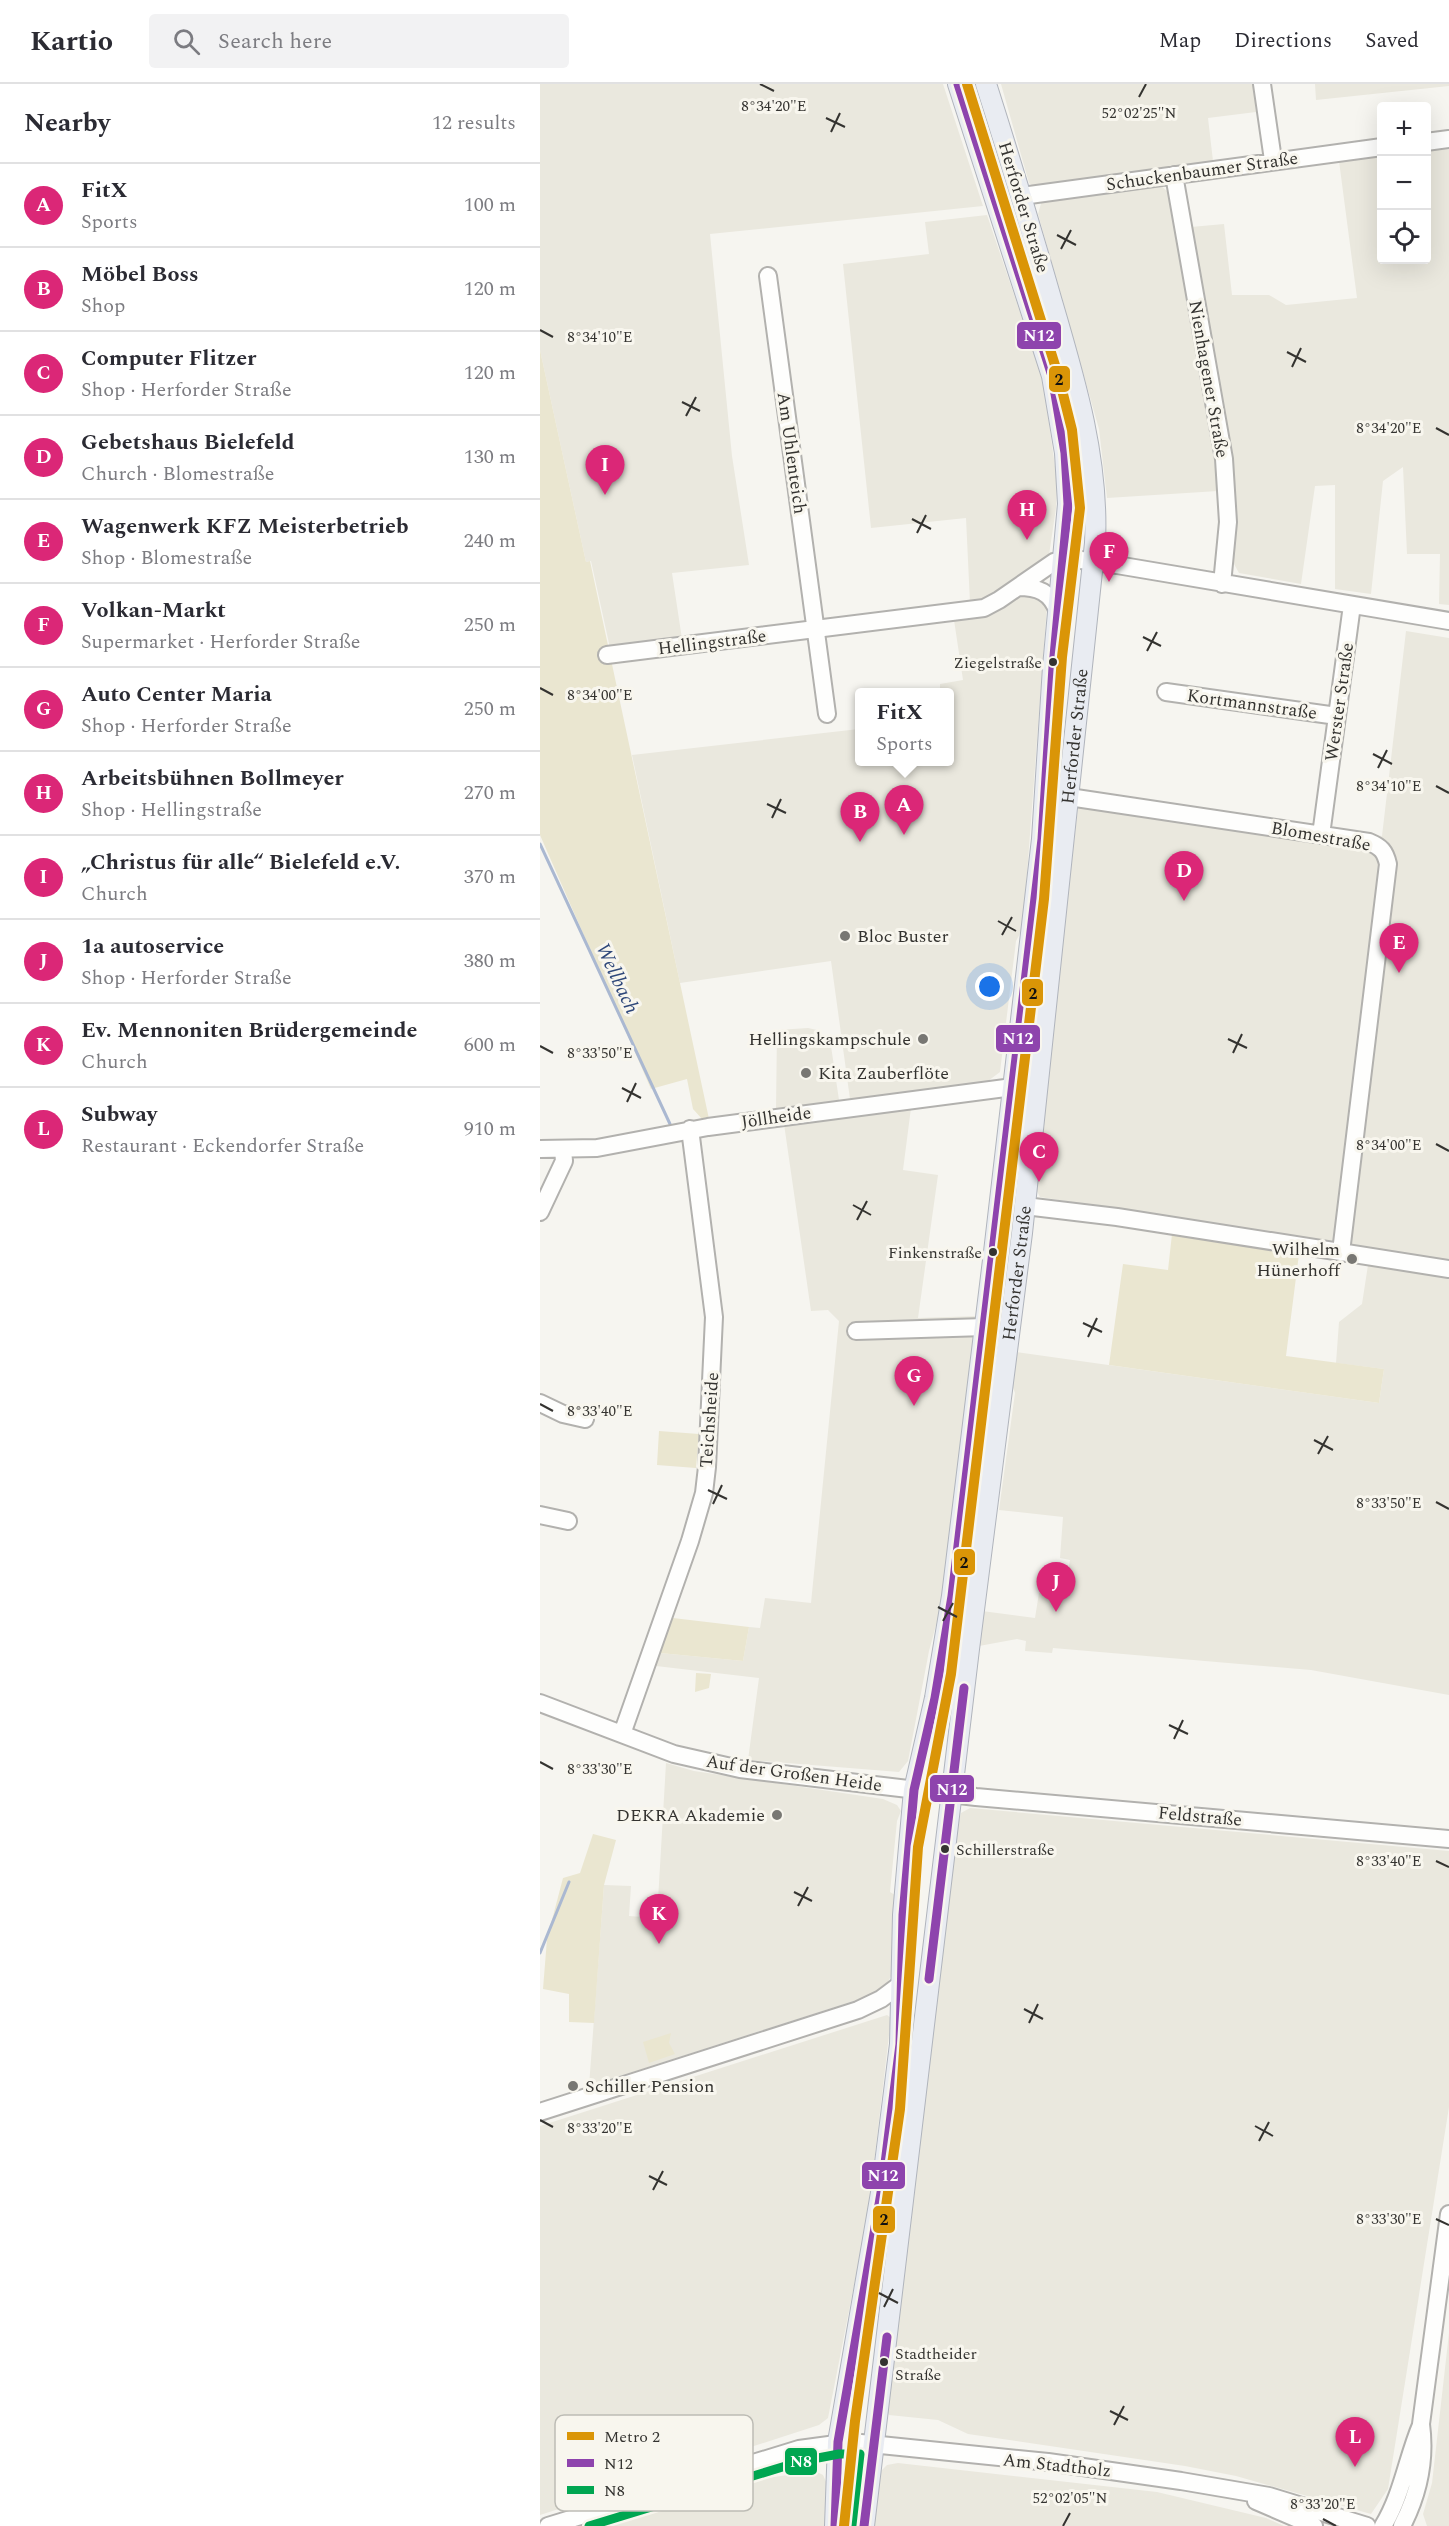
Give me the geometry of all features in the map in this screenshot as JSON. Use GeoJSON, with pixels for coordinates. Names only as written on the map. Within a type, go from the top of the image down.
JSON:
{"type":"FeatureCollection","features":[{"type":"Feature","properties":{"kind":"main road","name":"Herforder Straße"},"geometry":{"type":"LineString","coordinates":[[835,2526],[838,2442],[882,2187],[900,2044],[903,1915],[914,1790],[935,1698],[952,1596],[1042,839],[1068,480],[1052,376],[958,84]]}},
{"type":"Feature","properties":{"kind":"main road","name":"Herforder Straße"},"geometry":{"type":"LineString","coordinates":[[864,2526],[951,1794],[1025,1206],[1093,561],[1095,504],[1086,433],[1072,372],[1022,196],[986,84]]}},
{"type":"Feature","properties":{"kind":"main road"},"geometry":{"type":"LineString","coordinates":[[998,1221],[1002,1210],[1007,1207],[1025,1206]]}},
{"type":"Feature","properties":{"kind":"street"},"geometry":{"type":"LineString","coordinates":[[1262,84],[1273,160]]}},
{"type":"Feature","properties":{"kind":"street"},"geometry":{"type":"LineString","coordinates":[[1431,141],[1449,139]]}},
{"type":"Feature","properties":{"kind":"street","name":"Schuckenbaumer Straße"},"geometry":{"type":"LineString","coordinates":[[1022,196],[1377,148]]}},
{"type":"Feature","properties":{"kind":"street","name":"Nienhagener Straße"},"geometry":{"type":"LineString","coordinates":[[1174,175],[1224,459],[1228,522],[1222,584]]}},
{"type":"Feature","properties":{"kind":"street","name":"Am Uhlenteich"},"geometry":{"type":"LineString","coordinates":[[768,276],[817,629]]}},
{"type":"Feature","properties":{"kind":"street"},"geometry":{"type":"LineString","coordinates":[[1063,560],[1093,561],[1449,621]]}},
{"type":"Feature","properties":{"kind":"street","name":"Hellingstraße"},"geometry":{"type":"LineString","coordinates":[[607,656],[984,608],[1054,562],[1063,560]]}},
{"type":"Feature","properties":{"kind":"street"},"geometry":{"type":"LineString","coordinates":[[1018,587],[1043,591],[1051,598],[1058,612]]}},
{"type":"Feature","properties":{"kind":"street","name":"Werster Straße"},"geometry":{"type":"LineString","coordinates":[[1321,835],[1352,605]]}},
{"type":"Feature","properties":{"kind":"street"},"geometry":{"type":"LineString","coordinates":[[817,629],[827,714]]}},
{"type":"Feature","properties":{"kind":"street","name":"Kortmannstraße"},"geometry":{"type":"LineString","coordinates":[[1166,692],[1337,716]]}},
{"type":"Feature","properties":{"kind":"street","name":"Blomestraße"},"geometry":{"type":"LineString","coordinates":[[1069,797],[1369,842],[1379,846],[1385,854],[1388,864],[1341,1252]]}},
{"type":"Feature","properties":{"kind":"street","name":"Jöllheide"},"geometry":{"type":"LineString","coordinates":[[540,1149],[597,1148],[690,1130],[1013,1086]]}},
{"type":"Feature","properties":{"kind":"street","name":"Teichsheide"},"geometry":{"type":"LineString","coordinates":[[622,1734],[690,1541],[704,1493],[707,1467],[714,1317],[690,1130]]}},
{"type":"Feature","properties":{"kind":"street"},"geometry":{"type":"LineString","coordinates":[[540,1212],[564,1161],[563,1149]]}},
{"type":"Feature","properties":{"kind":"street"},"geometry":{"type":"LineString","coordinates":[[1025,1206],[1117,1217],[1449,1269]]}},
{"type":"Feature","properties":{"kind":"street","name":"Herforder Straße"},"geometry":{"type":"LineString","coordinates":[[856,1330],[985,1326]]}},
{"type":"Feature","properties":{"kind":"street"},"geometry":{"type":"LineString","coordinates":[[540,1403],[563,1414],[585,1419]]}},
{"type":"Feature","properties":{"kind":"street"},"geometry":{"type":"LineString","coordinates":[[540,1515],[568,1521]]}},
{"type":"Feature","properties":{"kind":"street","name":"Auf der Großen Heide"},"geometry":{"type":"LineString","coordinates":[[540,1703],[675,1754],[740,1769],[914,1790]]}},
{"type":"Feature","properties":{"kind":"street"},"geometry":{"type":"LineString","coordinates":[[914,1790],[951,1794]]}},
{"type":"Feature","properties":{"kind":"street","name":"Feldstraße"},"geometry":{"type":"LineString","coordinates":[[951,1794],[1449,1839]]}},
{"type":"Feature","properties":{"kind":"street"},"geometry":{"type":"LineString","coordinates":[[540,2112],[858,2010],[881,1999],[901,1984]]}},
{"type":"Feature","properties":{"kind":"street"},"geometry":{"type":"LineString","coordinates":[[858,2010],[890,2007],[900,2014]]}},
{"type":"Feature","properties":{"kind":"street"},"geometry":{"type":"LineString","coordinates":[[1383,2526],[1395,2504],[1411,2448],[1421,2424],[1449,2214]]}},
{"type":"Feature","properties":{"kind":"street"},"geometry":{"type":"LineString","coordinates":[[1402,2526],[1412,2505],[1422,2466],[1425,2449],[1421,2424]]}},
{"type":"Feature","properties":{"kind":"street"},"geometry":{"type":"LineString","coordinates":[[753,2463],[789,2452],[838,2442]]}},
{"type":"Feature","properties":{"kind":"street","name":"Am Stadtholz"},"geometry":{"type":"LineString","coordinates":[[838,2442],[874,2442],[1121,2472],[1269,2496],[1366,2526]]}},
{"type":"Feature","properties":{"kind":"street","name":"Am Stadtholz"},"geometry":{"type":"LineString","coordinates":[[1239,2492],[1314,2526]]}},
{"type":"Feature","properties":{"kind":"street"},"geometry":{"type":"LineString","coordinates":[[548,2526],[597,2511]]}},
{"type":"Feature","properties":{"kind":"shaded area"},"geometry":{"type":"Polygon","coordinates":[[[540,84],[943,84],[983,206],[710,234],[732,456],[749,565],[672,573],[682,639],[610,648],[591,561],[586,562],[540,350],[540,84]]]}},
{"type":"Feature","properties":{"kind":"shaded area"},"geometry":{"type":"Polygon","coordinates":[[[1001,84],[1253,84],[1256,112],[1208,118],[1213,161],[1036,188],[1029,183],[1001,84]]]}},
{"type":"Feature","properties":{"kind":"shaded area"},"geometry":{"type":"Polygon","coordinates":[[[1315,84],[1449,84],[1449,86],[1316,100],[1315,84]]]}},
{"type":"Feature","properties":{"kind":"shaded area"},"geometry":{"type":"Polygon","coordinates":[[[1449,146],[1449,605],[1439,604],[1440,554],[1407,554],[1403,467],[1383,481],[1371,594],[1335,589],[1335,485],[1315,486],[1301,584],[1239,573],[1233,562],[1236,523],[1231,459],[1191,227],[1224,224],[1232,295],[1269,295],[1286,305],[1357,298],[1339,161],[1377,156],[1377,264],[1431,264],[1431,148],[1449,146]]]}},
{"type":"Feature","properties":{"kind":"shaded area"},"geometry":{"type":"Polygon","coordinates":[[[1160,185],[1168,192],[1210,428],[1218,491],[1107,498],[1099,429],[1038,214],[1042,200],[1160,185]]]}},
{"type":"Feature","properties":{"kind":"shaded area"},"geometry":{"type":"Polygon","coordinates":[[[987,215],[1043,380],[1057,481],[1056,508],[1049,555],[993,594],[970,603],[966,518],[871,528],[843,264],[929,254],[925,222],[987,215]]]}},
{"type":"Feature","properties":{"kind":"shaded area"},"geometry":{"type":"Polygon","coordinates":[[[540,350],[586,562],[590,561],[709,1119],[703,1120],[693,1109],[687,1079],[651,1089],[540,835],[540,350]]]}},
{"type":"Feature","properties":{"kind":"shaded area"},"geometry":{"type":"Polygon","coordinates":[[[1026,594],[1039,596],[1047,606],[1023,928],[1016,941],[1000,1072],[988,1081],[850,1099],[831,961],[680,983],[632,755],[855,729],[855,766],[954,766],[954,688],[940,688],[940,684],[963,680],[954,620],[991,614],[1026,594]]]}},
{"type":"Feature","properties":{"kind":"shaded area"},"geometry":{"type":"Polygon","coordinates":[[[1406,631],[1449,638],[1449,1262],[1040,1197],[1034,1185],[1080,791],[1382,836],[1406,631]]]}},
{"type":"Feature","properties":{"kind":"shaded area","name":"Kita Zauberflöte"},"geometry":{"type":"Polygon","coordinates":[[[808,1028],[817,1030],[831,1046],[839,1100],[776,1109],[777,1030],[808,1028]]]}},
{"type":"Feature","properties":{"kind":"shaded area"},"geometry":{"type":"Polygon","coordinates":[[[911,1108],[903,1170],[938,1175],[918,1318],[977,1316],[943,1599],[929,1651],[908,1761],[899,1772],[748,1760],[759,1678],[656,1666],[660,1653],[743,1661],[749,1627],[760,1628],[765,1598],[811,1603],[839,1321],[828,1310],[811,1311],[784,1124],[911,1108]]]}},
{"type":"Feature","properties":{"kind":"shaded area"},"geometry":{"type":"Polygon","coordinates":[[[1172,1234],[1299,1254],[1286,1356],[1384,1369],[1379,1403],[1109,1365],[1123,1264],[1168,1270],[1172,1234]]]}},
{"type":"Feature","properties":{"kind":"shaded area"},"geometry":{"type":"Polygon","coordinates":[[[1368,1265],[1449,1277],[1449,1695],[1311,1670],[1053,1648],[1052,1653],[1025,1651],[1026,1641],[1017,1639],[979,1646],[982,1611],[1035,1618],[1039,1593],[1065,1593],[1070,1560],[1060,1558],[1063,1517],[999,1510],[1015,1393],[1012,1385],[1016,1352],[1379,1403],[1384,1369],[1336,1363],[1339,1322],[1362,1304],[1368,1265]]]}},
{"type":"Feature","properties":{"kind":"shaded area"},"geometry":{"type":"Polygon","coordinates":[[[659,1431],[699,1434],[696,1468],[657,1465],[659,1431]]]}},
{"type":"Feature","properties":{"kind":"shaded area"},"geometry":{"type":"Polygon","coordinates":[[[673,1618],[749,1627],[743,1661],[660,1653],[673,1618]]]}},
{"type":"Feature","properties":{"kind":"shaded area"},"geometry":{"type":"Polygon","coordinates":[[[696,1673],[711,1674],[709,1688],[695,1692],[696,1673]]]}},
{"type":"Feature","properties":{"kind":"shaded area"},"geometry":{"type":"Polygon","coordinates":[[[666,1763],[694,1771],[883,1799],[897,1805],[901,1811],[897,1821],[890,1892],[895,1895],[891,1976],[886,1986],[866,1997],[589,2086],[604,1885],[631,1886],[629,1916],[657,1918],[666,1763]]]}},
{"type":"Feature","properties":{"kind":"shaded area"},"geometry":{"type":"Polygon","coordinates":[[[970,1808],[1449,1851],[1449,2107],[1388,2489],[1371,2514],[1236,2476],[1185,2466],[968,2434],[938,2420],[889,2415],[887,2411],[958,1823],[961,1813],[970,1808]]]}},
{"type":"Feature","properties":{"kind":"shaded area"},"geometry":{"type":"Polygon","coordinates":[[[593,1834],[616,1840],[604,1885],[594,2023],[569,2022],[569,1994],[543,1989],[547,1939],[563,1878],[580,1873],[593,1834]]]}},
{"type":"Feature","properties":{"kind":"shaded area"},"geometry":{"type":"Polygon","coordinates":[[[887,2015],[891,2018],[868,2214],[828,2418],[819,2425],[753,2446],[753,2415],[555,2415],[555,2510],[540,2515],[540,2126],[887,2015]]]}},
{"type":"Feature","properties":{"kind":"shaded area"},"geometry":{"type":"Polygon","coordinates":[[[671,2033],[669,2043],[675,2054],[649,2063],[643,2042],[671,2033]]]}},
{"type":"Feature","properties":{"kind":"shaded area"},"geometry":{"type":"Polygon","coordinates":[[[1449,2333],[1449,2526],[1427,2526],[1423,2514],[1432,2483],[1449,2333]]]}},
{"type":"Feature","properties":{"kind":"shaded area"},"geometry":{"type":"Polygon","coordinates":[[[898,2463],[1157,2492],[1266,2518],[1284,2526],[873,2526],[879,2473],[887,2465],[898,2463]]]}},
{"type":"Feature","properties":{"kind":"shaded area"},"geometry":{"type":"Polygon","coordinates":[[[815,2471],[823,2475],[828,2486],[826,2526],[594,2526],[640,2511],[753,2511],[753,2480],[815,2471]]]}},
{"type":"Feature","properties":{"kind":"waterway","name":"Wellbach"},"geometry":{"type":"LineString","coordinates":[[540,844],[670,1124]]}},
{"type":"Feature","properties":{"kind":"waterway","name":"Wellbach"},"geometry":{"type":"LineString","coordinates":[[540,1953],[569,1882]]}},
{"type":"Feature","properties":{"kind":"metro line","name":"2"},"geometry":{"type":"LineString","coordinates":[[844,2526],[855,2421],[900,2109],[918,1847],[951,1674],[1044,899],[1062,657],[1080,508],[1072,430],[1059,378],[967,84]]}},
{"type":"Feature","properties":{"kind":"transit line","name":"N12"},"geometry":{"type":"LineString","coordinates":[[835,2526],[838,2442],[882,2187],[900,2044],[903,1915],[914,1790],[935,1698],[952,1596],[1042,839],[1053,667],[1068,504],[1065,453],[1052,376],[958,84]]}},
{"type":"Feature","properties":{"kind":"transit line","name":"N12"},"geometry":{"type":"LineString","coordinates":[[929,1979],[964,1688]]}},
{"type":"Feature","properties":{"kind":"transit line","name":"N12"},"geometry":{"type":"LineString","coordinates":[[864,2526],[887,2337]]}},
{"type":"Feature","properties":{"kind":"transit line","name":"N8"},"geometry":{"type":"LineString","coordinates":[[753,2476],[802,2461],[839,2454],[860,2454],[852,2525]]}},
{"type":"Feature","properties":{"kind":"transit line","name":"N8"},"geometry":{"type":"LineString","coordinates":[[589,2526],[638,2511]]}},
{"type":"Feature","properties":{"kind":"place","name":"„Christus für alle“ Bielefeld e.V."},"geometry":{"type":"Point","coordinates":[605,495]}},
{"type":"Feature","properties":{"kind":"place","name":"Arbeitsbühnen Bollmeyer"},"geometry":{"type":"Point","coordinates":[1027,540]}},
{"type":"Feature","properties":{"kind":"place","name":"Volkan-Markt"},"geometry":{"type":"Point","coordinates":[1109,582]}},
{"type":"Feature","properties":{"kind":"place","name":"Ziegelstraße"},"geometry":{"type":"Point","coordinates":[1053,662]}},
{"type":"Feature","properties":{"kind":"place","name":"FitX"},"geometry":{"type":"Point","coordinates":[904,835]}},
{"type":"Feature","properties":{"kind":"place","name":"Möbel Boss"},"geometry":{"type":"Point","coordinates":[860,842]}},
{"type":"Feature","properties":{"kind":"place","name":"Gebetshaus Bielefeld"},"geometry":{"type":"Point","coordinates":[1184,901]}},
{"type":"Feature","properties":{"kind":"place","name":"Bloc Buster"},"geometry":{"type":"Point","coordinates":[845,936]}},
{"type":"Feature","properties":{"kind":"place","name":"Wagenwerk KFZ Meisterbetrieb"},"geometry":{"type":"Point","coordinates":[1399,973]}},
{"type":"Feature","properties":{"kind":"place","name":"Hellingskampschule"},"geometry":{"type":"Point","coordinates":[923,1039]}},
{"type":"Feature","properties":{"kind":"place","name":"Kita Zauberflöte"},"geometry":{"type":"Point","coordinates":[806,1073]}},
{"type":"Feature","properties":{"kind":"place","name":"Computer Flitzer"},"geometry":{"type":"Point","coordinates":[1039,1182]}},
{"type":"Feature","properties":{"kind":"place","name":"Finkenstraße"},"geometry":{"type":"Point","coordinates":[993,1252]}},
{"type":"Feature","properties":{"kind":"place","name":"Wilhelm Hünerhoff"},"geometry":{"type":"Point","coordinates":[1352,1259]}},
{"type":"Feature","properties":{"kind":"place","name":"Auto Center Maria"},"geometry":{"type":"Point","coordinates":[914,1406]}},
{"type":"Feature","properties":{"kind":"place","name":"1a autoservice"},"geometry":{"type":"Point","coordinates":[1056,1612]}},
{"type":"Feature","properties":{"kind":"place","name":"DEKRA Akademie"},"geometry":{"type":"Point","coordinates":[777,1815]}},
{"type":"Feature","properties":{"kind":"place","name":"Schillerstraße"},"geometry":{"type":"Point","coordinates":[945,1849]}},
{"type":"Feature","properties":{"kind":"place","name":"Ev. Mennoniten Brüdergemeinde"},"geometry":{"type":"Point","coordinates":[659,1944]}},
{"type":"Feature","properties":{"kind":"place","name":"Schiller Pension"},"geometry":{"type":"Point","coordinates":[573,2086]}},
{"type":"Feature","properties":{"kind":"place","name":"Stadtheider Straße"},"geometry":{"type":"Point","coordinates":[884,2362]}},
{"type":"Feature","properties":{"kind":"place","name":"Subway"},"geometry":{"type":"Point","coordinates":[1355,2467]}}]}
